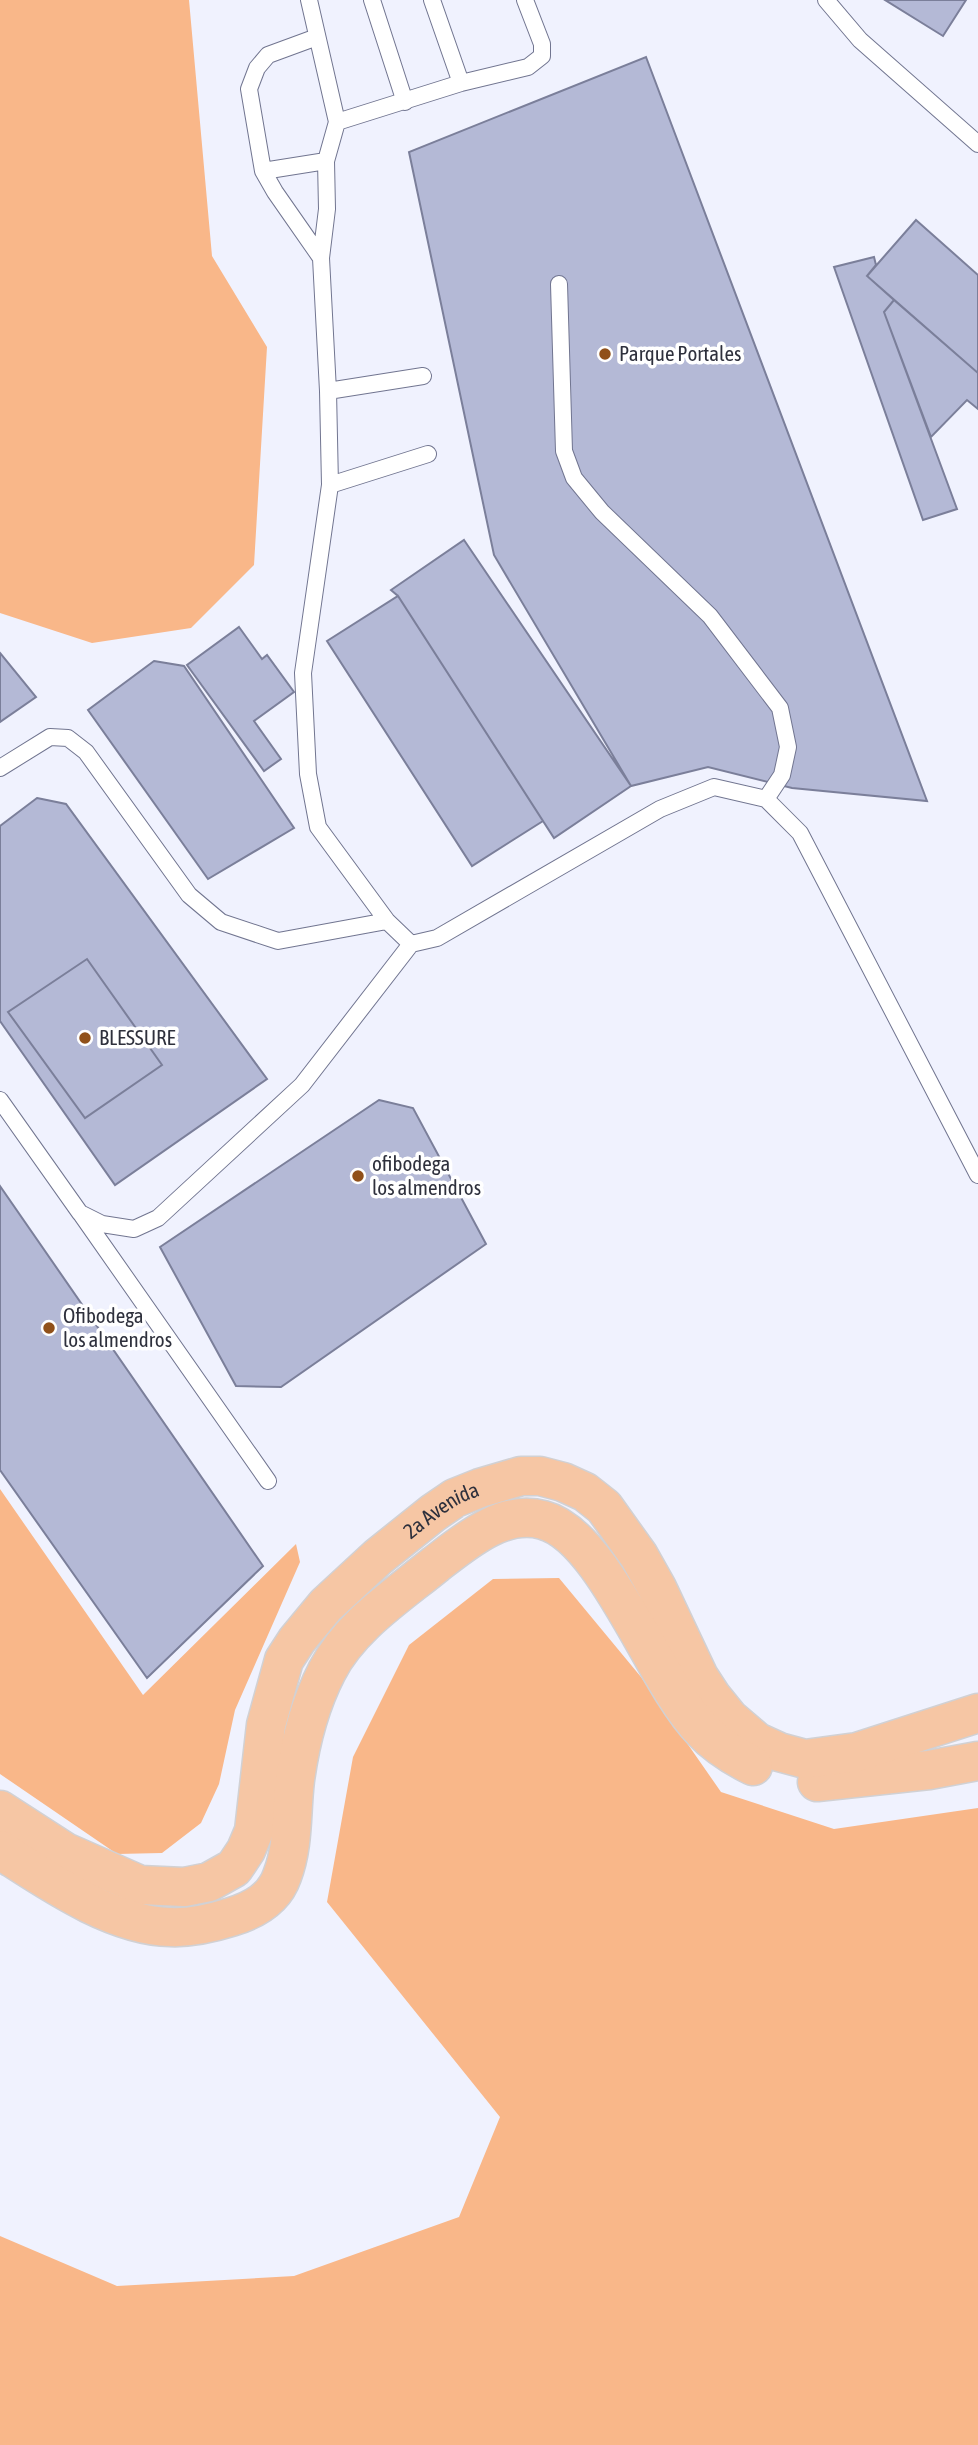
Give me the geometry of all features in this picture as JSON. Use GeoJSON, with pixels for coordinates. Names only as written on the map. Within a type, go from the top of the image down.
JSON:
{"type":"FeatureCollection","features":[{"type":"Feature","properties":{"kind":"main road","name":"2a Avenida"},"geometry":{"type":"LineString","coordinates":[[0,1810],[65,1852],[141,1885],[184,1887],[209,1882],[234,1868],[254,1831],[266,1725],[275,1687],[284,1660],[304,1631],[326,1605],[433,1513],[455,1498],[520,1476],[540,1476],[563,1482],[585,1492],[604,1507],[639,1556],[699,1677],[712,1697],[729,1718],[757,1742],[805,1759],[857,1752],[978,1713]]}},
{"type":"Feature","properties":{"kind":"main road","name":"2a Avenida"},"geometry":{"type":"LineString","coordinates":[[0,1850],[79,1898],[142,1923],[170,1927],[214,1923],[245,1912],[266,1900],[276,1889],[288,1856],[295,1780],[304,1731],[327,1670],[342,1648],[386,1604],[468,1540],[494,1525],[515,1518],[543,1520],[560,1527],[581,1544],[599,1568],[684,1709],[703,1732],[743,1760],[775,1775],[801,1782],[895,1774],[978,1761]]}},
{"type":"Feature","properties":{"kind":"lane"},"geometry":{"type":"LineString","coordinates":[[309,0],[337,122],[326,161],[327,209],[321,258],[330,485],[303,673],[308,774],[318,827],[387,921],[411,944]]}},
{"type":"Feature","properties":{"kind":"lane"},"geometry":{"type":"LineString","coordinates":[[372,0],[405,102]]}},
{"type":"Feature","properties":{"kind":"lane"},"geometry":{"type":"LineString","coordinates":[[432,0],[461,83]]}},
{"type":"Feature","properties":{"kind":"lane"},"geometry":{"type":"LineString","coordinates":[[337,122],[461,83],[528,67],[542,56],[542,44],[525,0]]}},
{"type":"Feature","properties":{"kind":"lane"},"geometry":{"type":"LineString","coordinates":[[825,0],[860,40],[978,144]]}},
{"type":"Feature","properties":{"kind":"lane"},"geometry":{"type":"LineString","coordinates":[[317,37],[268,55],[257,68],[249,89],[263,171],[321,258]]}},
{"type":"Feature","properties":{"kind":"lane"},"geometry":{"type":"LineString","coordinates":[[263,171],[326,161]]}},
{"type":"Feature","properties":{"kind":"lane"},"geometry":{"type":"LineString","coordinates":[[559,284],[564,451],[574,478],[602,512],[710,616],[780,708],[788,747],[782,775],[766,799]]}},
{"type":"Feature","properties":{"kind":"lane"},"geometry":{"type":"LineString","coordinates":[[328,391],[423,376]]}},
{"type":"Feature","properties":{"kind":"lane"},"geometry":{"type":"LineString","coordinates":[[330,485],[428,454]]}},
{"type":"Feature","properties":{"kind":"lane"},"geometry":{"type":"LineString","coordinates":[[0,768],[50,737],[68,738],[86,752],[189,895],[221,922],[278,941],[387,921]]}},
{"type":"Feature","properties":{"kind":"lane"},"geometry":{"type":"LineString","coordinates":[[80,1213],[102,1224],[134,1228],[158,1218],[302,1085],[411,944],[438,939],[660,809],[714,787],[766,799],[800,833],[978,1175]]}},
{"type":"Feature","properties":{"kind":"lane"},"geometry":{"type":"LineString","coordinates":[[0,1100],[268,1481]]}},
{"type":"Feature","properties":{"kind":"shaded area"},"geometry":{"type":"Polygon","coordinates":[[[0,0],[189,0],[212,256],[267,347],[254,565],[191,628],[92,643],[0,613],[0,0]]]}},
{"type":"Feature","properties":{"kind":"shaded area"},"geometry":{"type":"Polygon","coordinates":[[[0,1489],[143,1695],[296,1544],[300,1562],[235,1710],[219,1784],[201,1823],[162,1853],[117,1854],[0,1774],[0,1489]]]}},
{"type":"Feature","properties":{"kind":"shaded area"},"geometry":{"type":"Polygon","coordinates":[[[559,1578],[641,1677],[721,1792],[834,1829],[978,1808],[978,2445],[0,2445],[0,2236],[117,2286],[294,2276],[459,2217],[500,2117],[327,1902],[353,1757],[409,1645],[493,1579],[559,1578]]]}},
{"type":"Feature","properties":{"kind":"building"},"geometry":{"type":"Polygon","coordinates":[[[885,0],[966,0],[943,36],[885,0]]]}},
{"type":"Feature","properties":{"kind":"building","name":"Parque Portales"},"geometry":{"type":"Polygon","coordinates":[[[646,57],[927,801],[792,788],[708,767],[631,786],[494,555],[409,152],[646,57]]]}},
{"type":"Feature","properties":{"kind":"building"},"geometry":{"type":"Polygon","coordinates":[[[916,220],[978,275],[978,373],[867,276],[916,220]]]}},
{"type":"Feature","properties":{"kind":"building"},"geometry":{"type":"Polygon","coordinates":[[[874,257],[876,265],[867,276],[894,300],[884,312],[957,509],[923,520],[834,267],[874,257]]]}},
{"type":"Feature","properties":{"kind":"building"},"geometry":{"type":"Polygon","coordinates":[[[894,300],[978,373],[978,409],[967,400],[931,437],[884,312],[894,300]]]}},
{"type":"Feature","properties":{"kind":"building"},"geometry":{"type":"Polygon","coordinates":[[[464,540],[631,786],[554,838],[398,596],[391,590],[464,540]]]}},
{"type":"Feature","properties":{"kind":"building"},"geometry":{"type":"Polygon","coordinates":[[[398,596],[543,821],[472,866],[327,641],[398,596]]]}},
{"type":"Feature","properties":{"kind":"building"},"geometry":{"type":"Polygon","coordinates":[[[239,627],[262,659],[267,655],[294,692],[254,721],[281,759],[264,771],[187,665],[239,627]]]}},
{"type":"Feature","properties":{"kind":"building"},"geometry":{"type":"Polygon","coordinates":[[[0,653],[36,697],[0,722],[0,653]]]}},
{"type":"Feature","properties":{"kind":"building"},"geometry":{"type":"Polygon","coordinates":[[[154,661],[184,666],[294,828],[208,879],[88,710],[154,661]]]}},
{"type":"Feature","properties":{"kind":"building"},"geometry":{"type":"Polygon","coordinates":[[[37,798],[66,804],[267,1079],[115,1185],[0,1021],[0,826],[37,798]]]}},
{"type":"Feature","properties":{"kind":"building","name":"BLESSURE"},"geometry":{"type":"Polygon","coordinates":[[[87,959],[162,1065],[85,1118],[8,1012],[87,959]]]}},
{"type":"Feature","properties":{"kind":"building","name":"ofibodega los almendros"},"geometry":{"type":"Polygon","coordinates":[[[379,1100],[413,1108],[486,1244],[281,1387],[236,1386],[160,1247],[379,1100]]]}},
{"type":"Feature","properties":{"kind":"building","name":"Ofibodega los almendros"},"geometry":{"type":"Polygon","coordinates":[[[0,1186],[263,1566],[147,1678],[0,1470],[0,1186]]]}},
{"type":"Feature","properties":{"kind":"place","name":"Parque Portales"},"geometry":{"type":"Point","coordinates":[605,354]}},
{"type":"Feature","properties":{"kind":"place","name":"BLESSURE"},"geometry":{"type":"Point","coordinates":[85,1038]}},
{"type":"Feature","properties":{"kind":"place","name":"ofibodega los almendros"},"geometry":{"type":"Point","coordinates":[358,1176]}},
{"type":"Feature","properties":{"kind":"place","name":"Ofibodega los almendros"},"geometry":{"type":"Point","coordinates":[49,1328]}}]}
